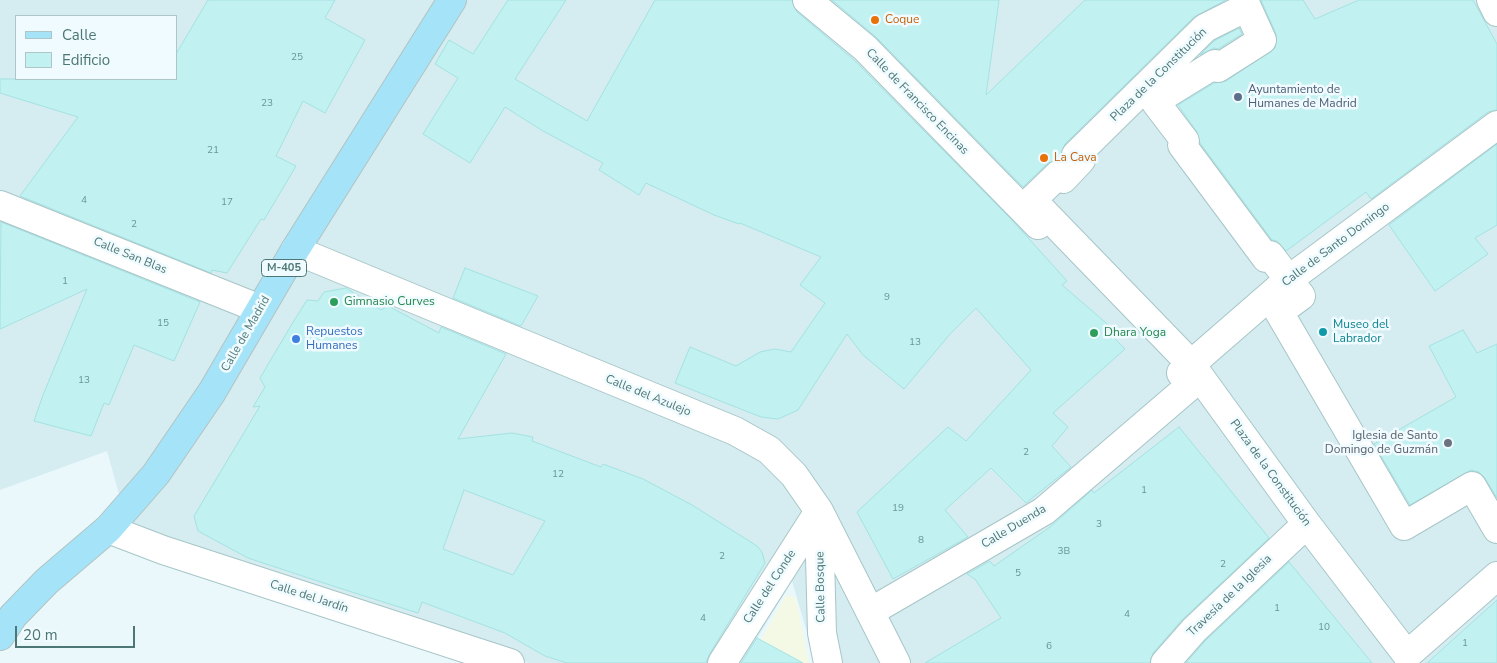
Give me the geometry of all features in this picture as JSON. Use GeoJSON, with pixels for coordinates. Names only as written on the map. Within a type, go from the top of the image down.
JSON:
{"type":"FeatureCollection","features":[{"type":"Feature","properties":{"kind":"main road","name":"Calle de Madrid"},"geometry":{"type":"LineString","coordinates":[[0,636],[13,616],[47,581],[108,529],[156,474],[212,392],[295,250],[452,0]]}},
{"type":"Feature","properties":{"kind":"street","name":"Calle de Francisco Encinas"},"geometry":{"type":"LineString","coordinates":[[807,0],[866,48],[1023,209]]}},
{"type":"Feature","properties":{"kind":"street"},"geometry":{"type":"LineString","coordinates":[[1491,0],[1497,12]]}},
{"type":"Feature","properties":{"kind":"street","name":"Plaza de la Constitución"},"geometry":{"type":"LineString","coordinates":[[1497,529],[1472,486],[1404,526],[1279,312],[1300,296],[1270,255],[1266,258],[1182,145],[1185,141],[1156,103],[1168,93],[1216,64],[1218,68],[1262,40],[1246,7],[1205,28],[1076,155],[1081,160],[1063,179],[1058,175],[1032,200],[1190,363],[1306,523],[1406,655],[1497,576]]}},
{"type":"Feature","properties":{"kind":"street","name":"Calle de Santo Domingo"},"geometry":{"type":"LineString","coordinates":[[1186,379],[1288,280],[1497,124]]}},
{"type":"Feature","properties":{"kind":"street","name":"Calle San Blas"},"geometry":{"type":"LineString","coordinates":[[0,205],[260,309]]}},
{"type":"Feature","properties":{"kind":"street","name":"Plaza de la Constitución"},"geometry":{"type":"LineString","coordinates":[[1023,209],[1186,379],[1241,462],[1298,532],[1398,663]]}},
{"type":"Feature","properties":{"kind":"street","name":"Calle del Azulejo"},"geometry":{"type":"LineString","coordinates":[[295,250],[735,431],[769,450],[794,475],[819,511],[896,663]]}},
{"type":"Feature","properties":{"kind":"street","name":"Calle Duenda"},"geometry":{"type":"LineString","coordinates":[[870,612],[1044,511],[1186,379]]}},
{"type":"Feature","properties":{"kind":"street","name":"Calle del Conde"},"geometry":{"type":"LineString","coordinates":[[722,663],[819,511]]}},
{"type":"Feature","properties":{"kind":"street","name":"Calle Bosque"},"geometry":{"type":"LineString","coordinates":[[819,511],[822,633],[828,663]]}},
{"type":"Feature","properties":{"kind":"street","name":"Calle del Jardín"},"geometry":{"type":"LineString","coordinates":[[108,529],[164,550],[510,663]]}},
{"type":"Feature","properties":{"kind":"street","name":"Travesía de la Iglesia"},"geometry":{"type":"LineString","coordinates":[[1165,663],[1194,630],[1298,532]]}},
{"type":"Feature","properties":{"kind":"street"},"geometry":{"type":"LineString","coordinates":[[1398,663],[1497,581]]}},
{"type":"Feature","properties":{"kind":"shaded area"},"geometry":{"type":"Polygon","coordinates":[[[0,0],[1497,0],[1497,663],[816,663],[792,581],[742,663],[529,663],[133,544],[107,451],[0,490],[0,0]]]}},
{"type":"Feature","properties":{"kind":"shaded area"},"geometry":{"type":"Polygon","coordinates":[[[786,595],[796,598],[809,663],[748,663],[786,595]]]}},
{"type":"Feature","properties":{"kind":"building"},"geometry":{"type":"Polygon","coordinates":[[[208,0],[335,0],[325,18],[365,40],[325,113],[303,101],[276,156],[296,166],[264,220],[261,219],[227,273],[212,270],[211,273],[20,196],[78,117],[0,93],[0,79],[178,80],[178,51],[208,0]]]}},
{"type":"Feature","properties":{"kind":"building"},"geometry":{"type":"Polygon","coordinates":[[[508,0],[566,0],[515,79],[587,121],[655,0],[792,0],[797,12],[854,60],[1012,220],[1067,281],[1062,285],[1112,328],[1108,332],[1125,349],[1053,413],[1068,427],[1052,446],[1071,467],[1026,503],[991,468],[945,510],[968,537],[893,579],[857,512],[948,427],[966,441],[1031,370],[976,308],[950,334],[904,389],[863,355],[847,334],[798,410],[778,419],[761,417],[675,383],[690,347],[736,366],[760,352],[775,349],[791,352],[825,303],[800,285],[821,257],[740,223],[714,215],[646,183],[639,195],[599,170],[603,163],[543,131],[505,107],[470,163],[423,134],[458,78],[435,64],[449,40],[473,54],[508,0]]]}},
{"type":"Feature","properties":{"kind":"building"},"geometry":{"type":"Polygon","coordinates":[[[832,0],[999,0],[986,95],[1085,0],[1226,0],[1194,17],[1065,144],[1060,160],[1048,163],[1023,187],[876,37],[832,0]]]}},
{"type":"Feature","properties":{"kind":"building"},"geometry":{"type":"Polygon","coordinates":[[[1261,0],[1303,0],[1315,19],[1359,0],[1473,0],[1497,44],[1497,110],[1488,112],[1371,199],[1366,192],[1286,251],[1277,241],[1272,240],[1200,143],[1197,132],[1178,105],[1214,83],[1226,81],[1275,48],[1276,34],[1261,0]]]}},
{"type":"Feature","properties":{"kind":"building"},"geometry":{"type":"Polygon","coordinates":[[[1239,28],[1242,34],[1218,49],[1214,48],[1200,55],[1214,41],[1239,28]]]}},
{"type":"Feature","properties":{"kind":"building"},"geometry":{"type":"Polygon","coordinates":[[[1497,144],[1497,225],[1475,238],[1488,254],[1435,291],[1389,225],[1497,144]]]}},
{"type":"Feature","properties":{"kind":"building"},"geometry":{"type":"Polygon","coordinates":[[[1,222],[200,302],[174,361],[134,345],[109,405],[104,403],[91,436],[34,421],[87,289],[0,329],[1,222]]]}},
{"type":"Feature","properties":{"kind":"building"},"geometry":{"type":"Polygon","coordinates":[[[465,268],[538,296],[521,326],[453,298],[465,268]]]}},
{"type":"Feature","properties":{"kind":"building"},"geometry":{"type":"Polygon","coordinates":[[[346,288],[381,310],[388,306],[439,333],[441,327],[506,354],[458,439],[512,433],[533,437],[532,441],[601,467],[603,464],[643,479],[692,505],[757,546],[762,552],[765,563],[706,663],[567,663],[545,656],[505,633],[422,602],[418,613],[248,558],[198,531],[194,516],[260,406],[253,407],[265,387],[260,378],[307,300],[318,301],[324,292],[346,288]],[[464,490],[443,549],[513,575],[545,521],[464,490]]]}},
{"type":"Feature","properties":{"kind":"building","name":"Iglesia de Santo Domingo de Guzmán"},"geometry":{"type":"Polygon","coordinates":[[[1463,330],[1477,353],[1497,344],[1497,498],[1485,478],[1479,472],[1471,470],[1410,505],[1374,444],[1456,397],[1429,346],[1463,330]]]}},
{"type":"Feature","properties":{"kind":"building"},"geometry":{"type":"Polygon","coordinates":[[[1179,427],[1269,538],[1182,620],[1153,653],[1150,663],[925,663],[1001,618],[975,579],[967,574],[990,561],[994,566],[1050,527],[1092,490],[1094,493],[1179,427]]]}},
{"type":"Feature","properties":{"kind":"building"},"geometry":{"type":"Polygon","coordinates":[[[1289,562],[1372,663],[1186,663],[1205,641],[1289,562]]]}},
{"type":"Feature","properties":{"kind":"building"},"geometry":{"type":"Polygon","coordinates":[[[1497,600],[1497,663],[1427,663],[1497,600]]]}},
{"type":"Feature","properties":{"kind":"building"},"geometry":{"type":"Polygon","coordinates":[[[757,638],[803,663],[741,663],[757,638]]]}},
{"type":"Feature","properties":{"kind":"place","name":"Coque"},"geometry":{"type":"Point","coordinates":[875,20]}},
{"type":"Feature","properties":{"kind":"place","name":"Ayuntamiento de Humanes de Madrid"},"geometry":{"type":"Point","coordinates":[1238,97]}},
{"type":"Feature","properties":{"kind":"place","name":"La Cava"},"geometry":{"type":"Point","coordinates":[1044,158]}},
{"type":"Feature","properties":{"kind":"place","name":"Gimnasio Curves"},"geometry":{"type":"Point","coordinates":[334,302]}},
{"type":"Feature","properties":{"kind":"place","name":"Museo del Labrador"},"geometry":{"type":"Point","coordinates":[1323,332]}},
{"type":"Feature","properties":{"kind":"place","name":"Dhara Yoga"},"geometry":{"type":"Point","coordinates":[1094,333]}},
{"type":"Feature","properties":{"kind":"place","name":"Repuestos Humanes"},"geometry":{"type":"Point","coordinates":[296,339]}},
{"type":"Feature","properties":{"kind":"place","name":"Iglesia de Santo Domingo de Guzmán"},"geometry":{"type":"Point","coordinates":[1448,443]}}]}
